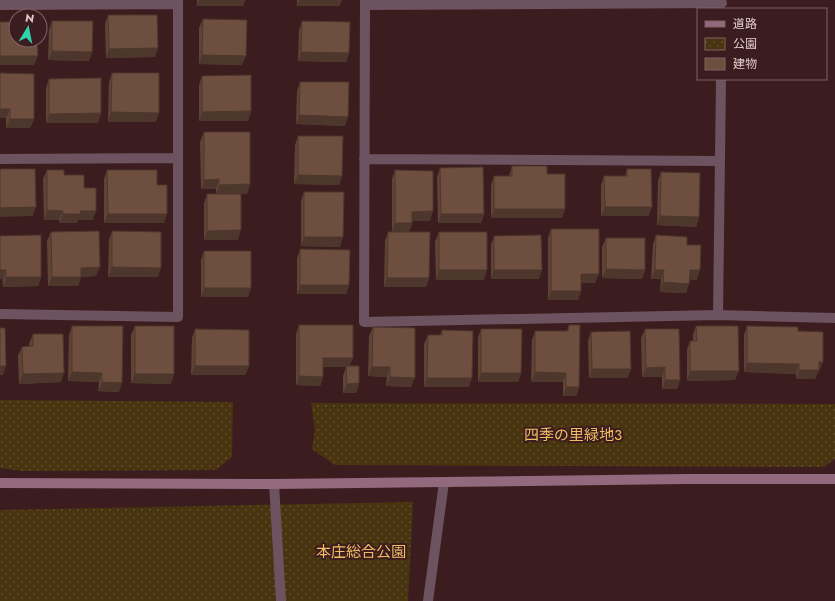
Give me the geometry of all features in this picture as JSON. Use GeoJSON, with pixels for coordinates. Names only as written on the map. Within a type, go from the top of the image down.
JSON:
{"type":"FeatureCollection","features":[{"type":"Feature","properties":{"kind":"street"},"geometry":{"type":"LineString","coordinates":[[0,5],[178,2],[178,317],[0,314]]}},
{"type":"Feature","properties":{"kind":"street"},"geometry":{"type":"LineString","coordinates":[[722,4],[365,2],[364,322],[718,315],[835,318]]}},
{"type":"Feature","properties":{"kind":"street"},"geometry":{"type":"LineString","coordinates":[[718,315],[721,80]]}},
{"type":"Feature","properties":{"kind":"street"},"geometry":{"type":"LineString","coordinates":[[0,159],[178,158]]}},
{"type":"Feature","properties":{"kind":"street"},"geometry":{"type":"LineString","coordinates":[[364,159],[720,161]]}},
{"type":"Feature","properties":{"kind":"street"},"geometry":{"type":"LineString","coordinates":[[0,483],[274,484],[685,479],[835,479]]}},
{"type":"Feature","properties":{"kind":"street"},"geometry":{"type":"LineString","coordinates":[[428,601],[444,482]]}},
{"type":"Feature","properties":{"kind":"street"},"geometry":{"type":"LineString","coordinates":[[274,484],[281,601]]}},
{"type":"Feature","properties":{"kind":"green space"},"geometry":{"type":"Polygon","coordinates":[[[0,400],[233,402],[232,457],[216,470],[23,471],[0,468],[0,400]]]}},
{"type":"Feature","properties":{"kind":"green space","name":"四季の里緑地3"},"geometry":{"type":"Polygon","coordinates":[[[311,403],[835,404],[835,459],[824,467],[335,465],[312,449],[315,429],[311,403]]]}},
{"type":"Feature","properties":{"kind":"green space","name":"本庄総合公園"},"geometry":{"type":"Polygon","coordinates":[[[413,502],[408,601],[0,601],[0,510],[413,502]]]}},
{"type":"Feature","properties":{"kind":"building"},"geometry":{"type":"Polygon","coordinates":[[[108,15],[157,15],[158,48],[109,49],[108,15]]]}},
{"type":"Feature","properties":{"kind":"building"},"geometry":{"type":"Polygon","coordinates":[[[203,19],[247,20],[246,56],[202,55],[203,19]]]}},
{"type":"Feature","properties":{"kind":"building"},"geometry":{"type":"Polygon","coordinates":[[[52,21],[93,21],[92,52],[52,51],[52,21]]]}},
{"type":"Feature","properties":{"kind":"building"},"geometry":{"type":"Polygon","coordinates":[[[302,21],[350,22],[349,53],[301,52],[302,21]]]}},
{"type":"Feature","properties":{"kind":"building"},"geometry":{"type":"Polygon","coordinates":[[[0,22],[8,22],[8,48],[38,48],[38,56],[0,56],[0,22]]]}},
{"type":"Feature","properties":{"kind":"building"},"geometry":{"type":"Polygon","coordinates":[[[0,73],[34,74],[34,119],[10,119],[10,109],[0,109],[0,73]]]}},
{"type":"Feature","properties":{"kind":"building"},"geometry":{"type":"Polygon","coordinates":[[[112,73],[159,73],[159,113],[111,112],[112,73]]]}},
{"type":"Feature","properties":{"kind":"building"},"geometry":{"type":"Polygon","coordinates":[[[251,75],[251,111],[202,112],[202,76],[251,75]]]}},
{"type":"Feature","properties":{"kind":"building"},"geometry":{"type":"Polygon","coordinates":[[[101,78],[101,113],[49,114],[49,79],[101,78]]]}},
{"type":"Feature","properties":{"kind":"building"},"geometry":{"type":"Polygon","coordinates":[[[300,82],[349,82],[348,117],[299,115],[300,82]]]}},
{"type":"Feature","properties":{"kind":"building"},"geometry":{"type":"Polygon","coordinates":[[[204,132],[250,132],[250,184],[219,185],[219,179],[204,180],[204,132]]]}},
{"type":"Feature","properties":{"kind":"building"},"geometry":{"type":"Polygon","coordinates":[[[298,136],[343,136],[342,176],[298,175],[298,136]]]}},
{"type":"Feature","properties":{"kind":"building"},"geometry":{"type":"Polygon","coordinates":[[[512,166],[547,166],[547,174],[565,174],[565,209],[494,209],[494,176],[512,176],[512,166]]]}},
{"type":"Feature","properties":{"kind":"building"},"geometry":{"type":"Polygon","coordinates":[[[483,167],[484,214],[441,214],[440,168],[483,167]]]}},
{"type":"Feature","properties":{"kind":"building"},"geometry":{"type":"Polygon","coordinates":[[[0,169],[35,169],[36,207],[0,208],[0,169]]]}},
{"type":"Feature","properties":{"kind":"building"},"geometry":{"type":"Polygon","coordinates":[[[627,169],[651,169],[652,207],[605,207],[604,176],[627,176],[627,169]]]}},
{"type":"Feature","properties":{"kind":"building"},"geometry":{"type":"Polygon","coordinates":[[[47,170],[64,170],[64,175],[84,175],[84,188],[96,188],[96,211],[80,211],[81,214],[63,214],[63,211],[47,210],[47,170]]]}},
{"type":"Feature","properties":{"kind":"building"},"geometry":{"type":"Polygon","coordinates":[[[107,170],[157,170],[157,185],[167,185],[167,214],[108,214],[107,170]]]}},
{"type":"Feature","properties":{"kind":"building"},"geometry":{"type":"Polygon","coordinates":[[[395,170],[433,171],[433,211],[412,212],[412,223],[395,223],[395,170]]]}},
{"type":"Feature","properties":{"kind":"building"},"geometry":{"type":"Polygon","coordinates":[[[661,172],[700,173],[699,217],[660,216],[661,172]]]}},
{"type":"Feature","properties":{"kind":"building"},"geometry":{"type":"Polygon","coordinates":[[[304,192],[344,192],[343,237],[304,237],[304,192]]]}},
{"type":"Feature","properties":{"kind":"building"},"geometry":{"type":"Polygon","coordinates":[[[207,194],[241,194],[241,230],[207,231],[207,194]]]}},
{"type":"Feature","properties":{"kind":"building"},"geometry":{"type":"Polygon","coordinates":[[[551,229],[599,229],[599,274],[581,274],[581,291],[551,291],[551,229]]]}},
{"type":"Feature","properties":{"kind":"building"},"geometry":{"type":"Polygon","coordinates":[[[99,231],[100,267],[81,268],[81,277],[52,277],[51,232],[99,231]]]}},
{"type":"Feature","properties":{"kind":"building"},"geometry":{"type":"Polygon","coordinates":[[[112,231],[161,232],[161,268],[112,267],[112,231]]]}},
{"type":"Feature","properties":{"kind":"building"},"geometry":{"type":"Polygon","coordinates":[[[388,232],[430,232],[429,278],[387,278],[388,232]]]}},
{"type":"Feature","properties":{"kind":"building"},"geometry":{"type":"Polygon","coordinates":[[[439,232],[487,232],[487,270],[439,270],[439,232]]]}},
{"type":"Feature","properties":{"kind":"building"},"geometry":{"type":"Polygon","coordinates":[[[41,235],[41,277],[6,277],[6,270],[0,270],[0,236],[41,235]]]}},
{"type":"Feature","properties":{"kind":"building"},"geometry":{"type":"Polygon","coordinates":[[[541,235],[542,270],[494,270],[494,236],[541,235]]]}},
{"type":"Feature","properties":{"kind":"building"},"geometry":{"type":"Polygon","coordinates":[[[656,235],[687,237],[687,245],[701,245],[700,270],[690,270],[689,284],[663,282],[664,270],[655,270],[656,235]]]}},
{"type":"Feature","properties":{"kind":"building"},"geometry":{"type":"Polygon","coordinates":[[[606,238],[645,238],[645,270],[606,269],[606,238]]]}},
{"type":"Feature","properties":{"kind":"building"},"geometry":{"type":"Polygon","coordinates":[[[300,249],[350,250],[349,285],[300,285],[300,249]]]}},
{"type":"Feature","properties":{"kind":"building"},"geometry":{"type":"Polygon","coordinates":[[[204,251],[251,251],[251,288],[204,288],[204,251]]]}},
{"type":"Feature","properties":{"kind":"building"},"geometry":{"type":"Polygon","coordinates":[[[299,325],[353,325],[353,358],[323,358],[323,377],[299,376],[299,325]]]}},
{"type":"Feature","properties":{"kind":"building"},"geometry":{"type":"Polygon","coordinates":[[[569,325],[580,325],[579,387],[566,387],[566,373],[535,372],[535,331],[568,331],[569,325]]]}},
{"type":"Feature","properties":{"kind":"building"},"geometry":{"type":"Polygon","coordinates":[[[72,326],[123,326],[122,383],[102,382],[102,373],[72,372],[72,326]]]}},
{"type":"Feature","properties":{"kind":"building"},"geometry":{"type":"Polygon","coordinates":[[[135,326],[174,326],[174,374],[135,374],[135,326]]]}},
{"type":"Feature","properties":{"kind":"building"},"geometry":{"type":"Polygon","coordinates":[[[696,326],[738,326],[739,371],[690,371],[690,341],[697,341],[696,326]]]}},
{"type":"Feature","properties":{"kind":"building"},"geometry":{"type":"Polygon","coordinates":[[[747,326],[798,327],[798,331],[823,332],[823,362],[819,362],[819,370],[799,370],[799,364],[747,363],[747,326]]]}},
{"type":"Feature","properties":{"kind":"building"},"geometry":{"type":"Polygon","coordinates":[[[373,327],[415,328],[415,378],[390,377],[390,367],[372,367],[373,327]]]}},
{"type":"Feature","properties":{"kind":"building"},"geometry":{"type":"Polygon","coordinates":[[[0,328],[5,328],[6,366],[0,366],[0,328]]]}},
{"type":"Feature","properties":{"kind":"building"},"geometry":{"type":"Polygon","coordinates":[[[195,329],[249,330],[249,366],[195,366],[195,329]]]}},
{"type":"Feature","properties":{"kind":"building"},"geometry":{"type":"Polygon","coordinates":[[[481,329],[522,329],[521,373],[481,373],[481,329]]]}},
{"type":"Feature","properties":{"kind":"building"},"geometry":{"type":"Polygon","coordinates":[[[645,329],[679,329],[680,380],[665,380],[665,367],[646,368],[645,329]]]}},
{"type":"Feature","properties":{"kind":"building"},"geometry":{"type":"Polygon","coordinates":[[[442,330],[473,331],[472,378],[427,378],[428,335],[442,335],[442,330]]]}},
{"type":"Feature","properties":{"kind":"building"},"geometry":{"type":"Polygon","coordinates":[[[630,331],[631,369],[592,369],[591,332],[630,331]]]}},
{"type":"Feature","properties":{"kind":"building"},"geometry":{"type":"Polygon","coordinates":[[[33,334],[63,334],[64,373],[23,374],[22,347],[33,346],[33,334]]]}},
{"type":"Feature","properties":{"kind":"building"},"geometry":{"type":"Polygon","coordinates":[[[346,366],[359,366],[359,383],[347,384],[346,366]]]}}]}
